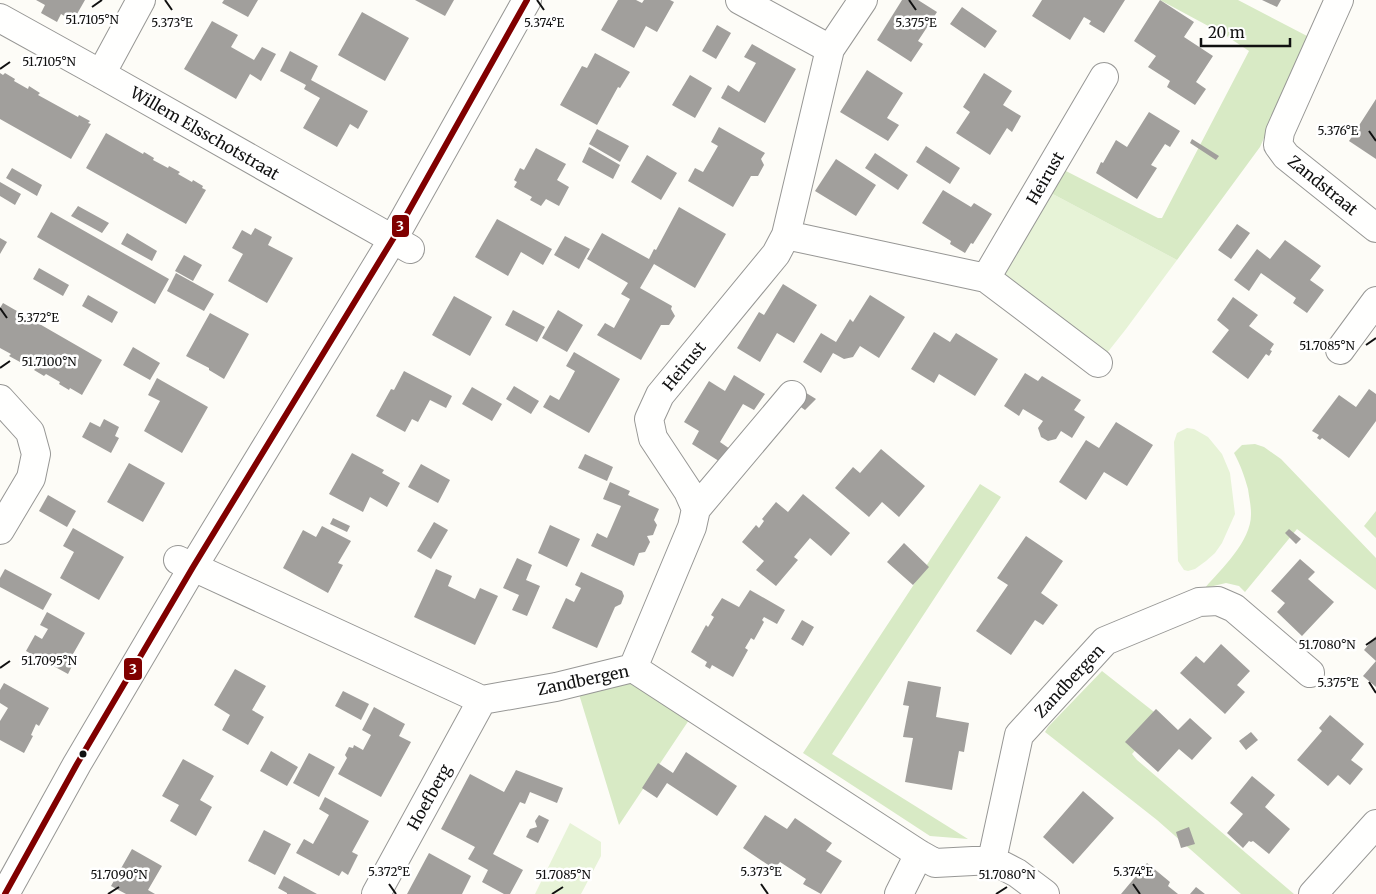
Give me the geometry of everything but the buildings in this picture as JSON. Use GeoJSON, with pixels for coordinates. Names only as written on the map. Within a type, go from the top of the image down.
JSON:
{"type":"FeatureCollection","features":[{"type":"Feature","properties":{"kind":"street"},"geometry":{"type":"LineString","coordinates":[[102,74],[141,0]]}},
{"type":"Feature","properties":{"kind":"street"},"geometry":{"type":"LineString","coordinates":[[5,894],[186,563],[401,244],[527,0]]}},
{"type":"Feature","properties":{"kind":"street"},"geometry":{"type":"LineString","coordinates":[[740,0],[830,49]]}},
{"type":"Feature","properties":{"kind":"street","name":"Heirust"},"geometry":{"type":"LineString","coordinates":[[696,509],[688,491],[653,438],[649,419],[660,395],[776,254],[786,236],[830,49],[864,0]]}},
{"type":"Feature","properties":{"kind":"street","name":"Zandstraat"},"geometry":{"type":"LineString","coordinates":[[1339,0],[1280,132],[1278,144],[1286,156],[1376,228]]}},
{"type":"Feature","properties":{"kind":"street","name":"Willem Elsschotstraat"},"geometry":{"type":"LineString","coordinates":[[0,18],[401,244]]}},
{"type":"Feature","properties":{"kind":"street","name":"Heirust"},"geometry":{"type":"LineString","coordinates":[[986,278],[1104,77]]}},
{"type":"Feature","properties":{"kind":"street"},"geometry":{"type":"LineString","coordinates":[[786,236],[986,278],[1098,363]]}},
{"type":"Feature","properties":{"kind":"street"},"geometry":{"type":"LineString","coordinates":[[1340,350],[1376,301]]}},
{"type":"Feature","properties":{"kind":"street"},"geometry":{"type":"LineString","coordinates":[[634,668],[692,527],[696,509],[792,395]]}},
{"type":"Feature","properties":{"kind":"street"},"geometry":{"type":"LineString","coordinates":[[0,399],[30,432],[36,454],[32,478],[0,530]]}},
{"type":"Feature","properties":{"kind":"street"},"geometry":{"type":"LineString","coordinates":[[186,563],[482,700]]}},
{"type":"Feature","properties":{"kind":"street","name":"Zandbergen"},"geometry":{"type":"LineString","coordinates":[[482,700],[556,686],[634,668],[935,863],[992,860],[1019,735],[1105,641],[1199,602],[1218,601],[1234,608],[1310,673]]}},
{"type":"Feature","properties":{"kind":"street","name":"Hoefberg"},"geometry":{"type":"LineString","coordinates":[[376,894],[482,700]]}},
{"type":"Feature","properties":{"kind":"street"},"geometry":{"type":"LineString","coordinates":[[1313,894],[1376,824]]}},
{"type":"Feature","properties":{"kind":"street"},"geometry":{"type":"LineString","coordinates":[[899,894],[919,854]]}},
{"type":"Feature","properties":{"kind":"street"},"geometry":{"type":"LineString","coordinates":[[992,860],[1017,873],[1045,894]]}},
{"type":"Feature","properties":{"kind":"green space"},"geometry":{"type":"Polygon","coordinates":[[[1160,0],[1238,0],[1309,37],[1260,147],[1177,260],[1049,192],[1062,169],[1158,218],[1162,218],[1249,51],[1225,35],[1160,0]]]}},
{"type":"Feature","properties":{"kind":"green space"},"geometry":{"type":"Polygon","coordinates":[[[1049,192],[1177,260],[1107,353],[1011,286],[1003,275],[1049,192]]]}},
{"type":"Feature","properties":{"kind":"green space"},"geometry":{"type":"Polygon","coordinates":[[[1187,428],[1194,429],[1208,437],[1222,454],[1230,473],[1235,514],[1222,543],[1215,553],[1195,569],[1188,571],[1184,570],[1178,561],[1174,442],[1177,433],[1187,428]]]}},
{"type":"Feature","properties":{"kind":"green space"},"geometry":{"type":"Polygon","coordinates":[[[1255,444],[1264,447],[1281,459],[1376,558],[1376,590],[1297,529],[1245,592],[1239,586],[1226,583],[1205,588],[1235,554],[1247,534],[1251,513],[1248,489],[1234,453],[1242,445],[1255,444]]]}},
{"type":"Feature","properties":{"kind":"green space"},"geometry":{"type":"Polygon","coordinates":[[[980,484],[1001,497],[832,754],[968,839],[930,836],[803,753],[980,484]]]}},
{"type":"Feature","properties":{"kind":"green space"},"geometry":{"type":"Polygon","coordinates":[[[1376,511],[1376,538],[1364,526],[1376,511]]]}},
{"type":"Feature","properties":{"kind":"green space"},"geometry":{"type":"Polygon","coordinates":[[[1102,671],[1163,719],[1132,754],[1137,760],[1294,894],[1241,894],[1157,820],[1045,732],[1102,671]]]}},
{"type":"Feature","properties":{"kind":"green space"},"geometry":{"type":"Polygon","coordinates":[[[629,683],[647,691],[691,717],[619,825],[578,691],[629,683]]]}},
{"type":"Feature","properties":{"kind":"green space"},"geometry":{"type":"Polygon","coordinates":[[[570,823],[601,842],[601,856],[581,894],[535,894],[570,823]]]}},
{"type":"Feature","properties":{"kind":"transit line","name":"3"},"geometry":{"type":"LineString","coordinates":[[5,894],[77,764],[193,567],[393,239],[527,0]]}}]}
